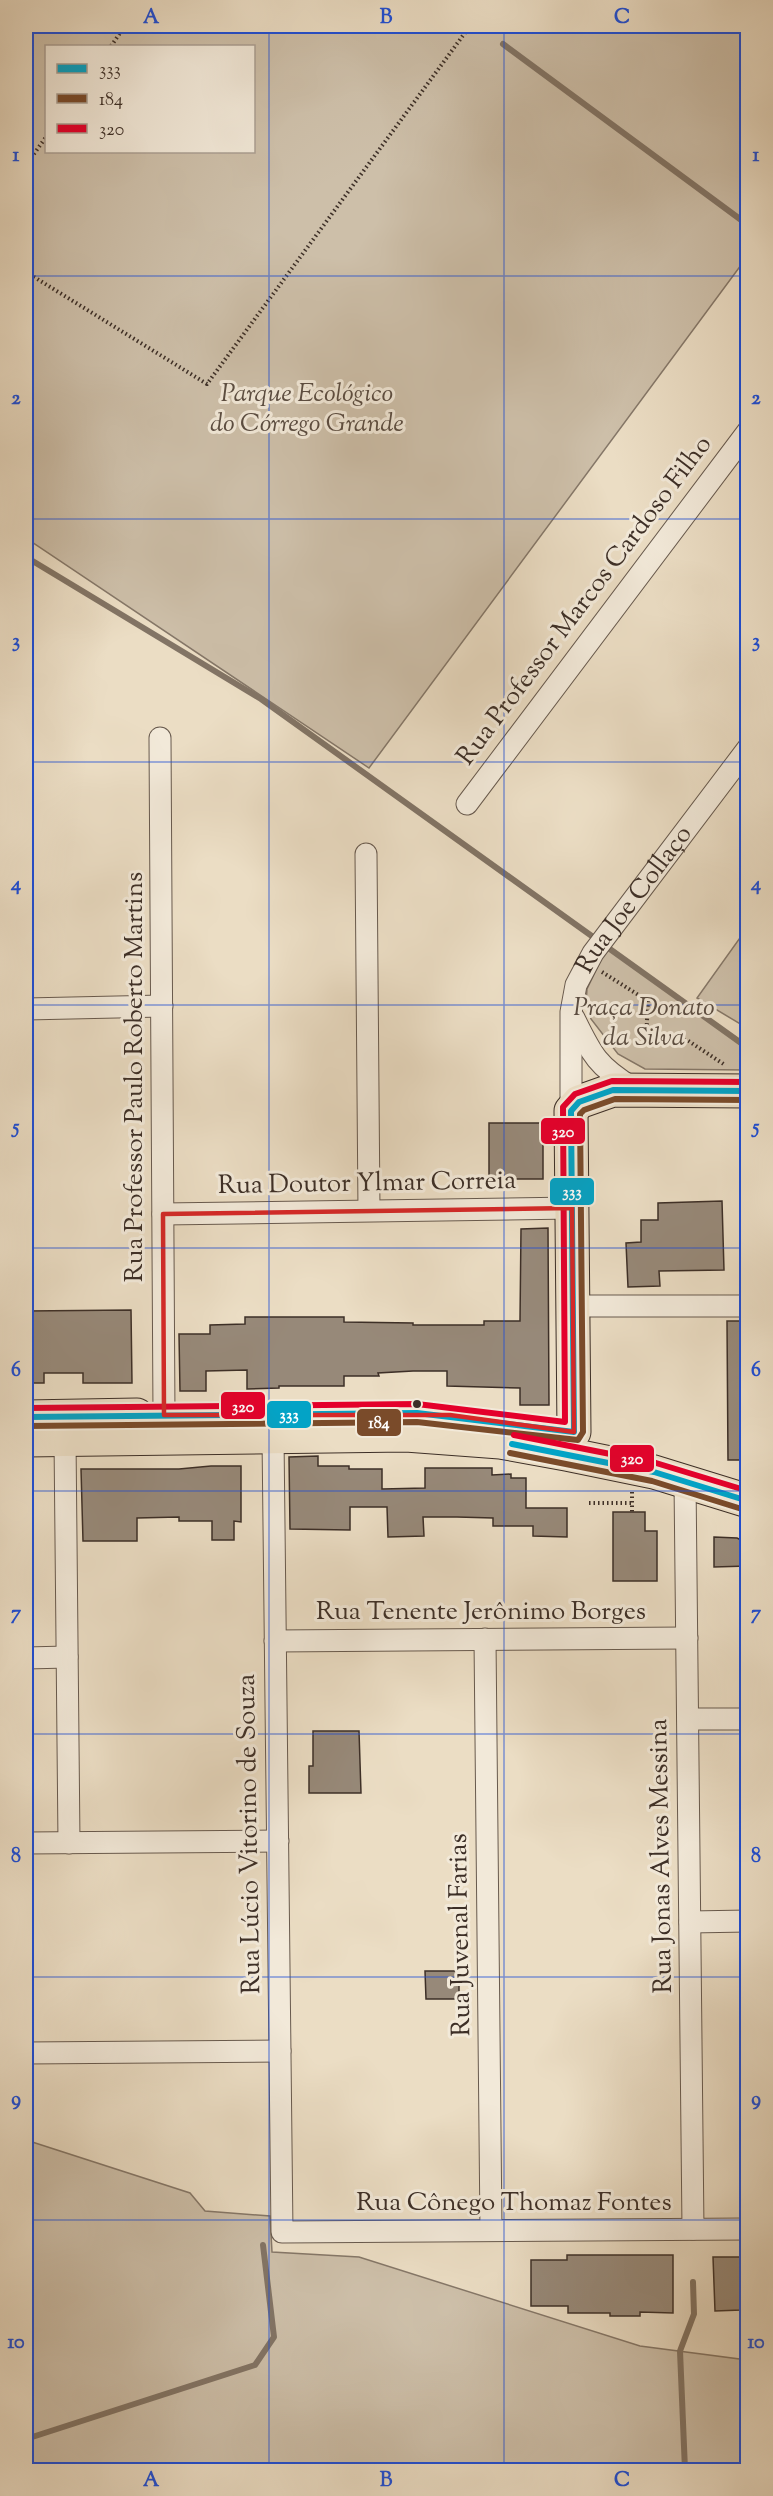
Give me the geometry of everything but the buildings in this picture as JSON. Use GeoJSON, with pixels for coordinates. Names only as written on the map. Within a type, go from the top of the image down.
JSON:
{"type":"FeatureCollection","features":[{"type":"Feature","properties":{"kind":"main road"},"geometry":{"type":"LineString","coordinates":[[571,1112],[579,1102],[613,1090],[739,1080]]}},
{"type":"Feature","properties":{"kind":"main road","name":"Rua Joe Collaço"},"geometry":{"type":"LineString","coordinates":[[571,1112],[574,1432]]}},
{"type":"Feature","properties":{"kind":"main road"},"geometry":{"type":"LineString","coordinates":[[26,1417],[417,1413],[479,1419],[574,1432],[643,1478]]}},
{"type":"Feature","properties":{"kind":"main road"},"geometry":{"type":"LineString","coordinates":[[26,1440],[447,1436],[500,1442],[643,1478],[685,1481],[747,1501]]}},
{"type":"Feature","properties":{"kind":"street","name":"Rua Professor Marcos Cardoso Filho"},"geometry":{"type":"LineString","coordinates":[[467,804],[747,431]]}},
{"type":"Feature","properties":{"kind":"street","name":"Rua Professor Paulo Roberto Martins"},"geometry":{"type":"LineString","coordinates":[[160,738],[164,1415]]}},
{"type":"Feature","properties":{"kind":"street","name":"Rua Joe Collaço"},"geometry":{"type":"LineString","coordinates":[[571,1112],[571,1012],[576,985],[590,957],[606,934],[747,748]]}},
{"type":"Feature","properties":{"kind":"street"},"geometry":{"type":"LineString","coordinates":[[366,854],[369,1210]]}},
{"type":"Feature","properties":{"kind":"street"},"geometry":{"type":"LineString","coordinates":[[26,1009],[162,1005]]}},
{"type":"Feature","properties":{"kind":"street"},"geometry":{"type":"LineString","coordinates":[[571,1012],[591,1055],[612,1076],[635,1089]]}},
{"type":"Feature","properties":{"kind":"street","name":"Rua Doutor Ylmar Correia"},"geometry":{"type":"LineString","coordinates":[[163,1214],[572,1208]]}},
{"type":"Feature","properties":{"kind":"street"},"geometry":{"type":"LineString","coordinates":[[573,1306],[747,1306]]}},
{"type":"Feature","properties":{"kind":"street","name":"Rua Lúcio Vitorino de Souza"},"geometry":{"type":"LineString","coordinates":[[273,1437],[282,2232]]}},
{"type":"Feature","properties":{"kind":"street"},"geometry":{"type":"LineString","coordinates":[[65,1439],[69,1843]]}},
{"type":"Feature","properties":{"kind":"street","name":"Rua Jonas Alves Messina"},"geometry":{"type":"LineString","coordinates":[[685,1481],[693,2229]]}},
{"type":"Feature","properties":{"kind":"street","name":"Rua Tenente Jerônimo Borges"},"geometry":{"type":"LineString","coordinates":[[275,1641],[687,1638]]}},
{"type":"Feature","properties":{"kind":"street","name":"Rua Juvenal Farias"},"geometry":{"type":"LineString","coordinates":[[484,1639],[491,2230]]}},
{"type":"Feature","properties":{"kind":"street"},"geometry":{"type":"LineString","coordinates":[[26,1658],[67,1657]]}},
{"type":"Feature","properties":{"kind":"street"},"geometry":{"type":"LineString","coordinates":[[688,1719],[747,1719]]}},
{"type":"Feature","properties":{"kind":"street"},"geometry":{"type":"LineString","coordinates":[[26,1843],[278,1841]]}},
{"type":"Feature","properties":{"kind":"street"},"geometry":{"type":"LineString","coordinates":[[690,1922],[747,1921]]}},
{"type":"Feature","properties":{"kind":"street"},"geometry":{"type":"LineString","coordinates":[[26,2053],[280,2051]]}},
{"type":"Feature","properties":{"kind":"street","name":"Rua Cônego Thomaz Fontes"},"geometry":{"type":"LineString","coordinates":[[282,2232],[747,2229]]}},
{"type":"Feature","properties":{"kind":"path"},"geometry":{"type":"LineString","coordinates":[[112,45],[125,26]]}},
{"type":"Feature","properties":{"kind":"path"},"geometry":{"type":"LineString","coordinates":[[26,272],[207,384],[470,26]]}},
{"type":"Feature","properties":{"kind":"path"},"geometry":{"type":"LineString","coordinates":[[26,165],[45,138]]}},
{"type":"Feature","properties":{"kind":"path"},"geometry":{"type":"LineString","coordinates":[[590,957],[648,1001],[646,1039],[687,1040],[739,1080]]}},
{"type":"Feature","properties":{"kind":"path"},"geometry":{"type":"LineString","coordinates":[[632,1512],[632,1503],[643,1478]]}},
{"type":"Feature","properties":{"kind":"path"},"geometry":{"type":"LineString","coordinates":[[589,1503],[632,1503]]}},
{"type":"Feature","properties":{"kind":"highlighted area"},"geometry":{"type":"Polygon","coordinates":[[[572,1208],[574,1432],[450,1415],[164,1415],[163,1214],[572,1208]]]}},
{"type":"Feature","properties":{"kind":"green space","name":"Parque Ecológico do Córrego Grande"},"geometry":{"type":"Polygon","coordinates":[[[26,26],[747,26],[747,257],[369,768],[26,538],[26,26]]]}},
{"type":"Feature","properties":{"kind":"green space"},"geometry":{"type":"Polygon","coordinates":[[[747,928],[747,1028],[697,998],[747,928]]]}},
{"type":"Feature","properties":{"kind":"green space","name":"Praça Donato da Silva"},"geometry":{"type":"Polygon","coordinates":[[[607,947],[747,1048],[747,1070],[645,1069],[618,1054],[591,1019],[586,1004],[587,989],[607,947]]]}},
{"type":"Feature","properties":{"kind":"green space"},"geometry":{"type":"Polygon","coordinates":[[[26,2140],[190,2193],[205,2211],[270,2216],[272,2252],[359,2257],[640,2346],[747,2360],[747,2470],[26,2470],[26,2140]]]}},
{"type":"Feature","properties":{"kind":"waterway"},"geometry":{"type":"LineString","coordinates":[[503,44],[748,225]]}},
{"type":"Feature","properties":{"kind":"waterway"},"geometry":{"type":"LineString","coordinates":[[26,557],[261,699],[748,1048]]}},
{"type":"Feature","properties":{"kind":"waterway"},"geometry":{"type":"LineString","coordinates":[[26,2439],[255,2365],[274,2337],[263,2245]]}},
{"type":"Feature","properties":{"kind":"waterway"},"geometry":{"type":"LineString","coordinates":[[685,2470],[680,2351],[694,2314],[693,2282]]}},
{"type":"Feature","properties":{"kind":"transit line","name":"320"},"geometry":{"type":"LineString","coordinates":[[26,1408],[417,1404],[565,1422],[563,1107],[575,1094],[612,1081],[748,1082]]}},
{"type":"Feature","properties":{"kind":"transit line","name":"333"},"geometry":{"type":"LineString","coordinates":[[26,1417],[417,1413],[574,1432],[571,1111],[579,1102],[613,1090],[748,1091]]}},
{"type":"Feature","properties":{"kind":"transit line","name":"184"},"geometry":{"type":"LineString","coordinates":[[26,1426],[417,1422],[578,1440],[583,1432],[580,1114],[584,1110],[615,1099],[748,1100]]}},
{"type":"Feature","properties":{"kind":"transit line","name":"320"},"geometry":{"type":"LineString","coordinates":[[514,1435],[656,1463],[748,1491]]}},
{"type":"Feature","properties":{"kind":"transit line","name":"333"},"geometry":{"type":"LineString","coordinates":[[512,1444],[654,1472],[748,1501]]}},
{"type":"Feature","properties":{"kind":"transit line","name":"184"},"geometry":{"type":"LineString","coordinates":[[510,1453],[652,1481],[745,1510]]}}]}
